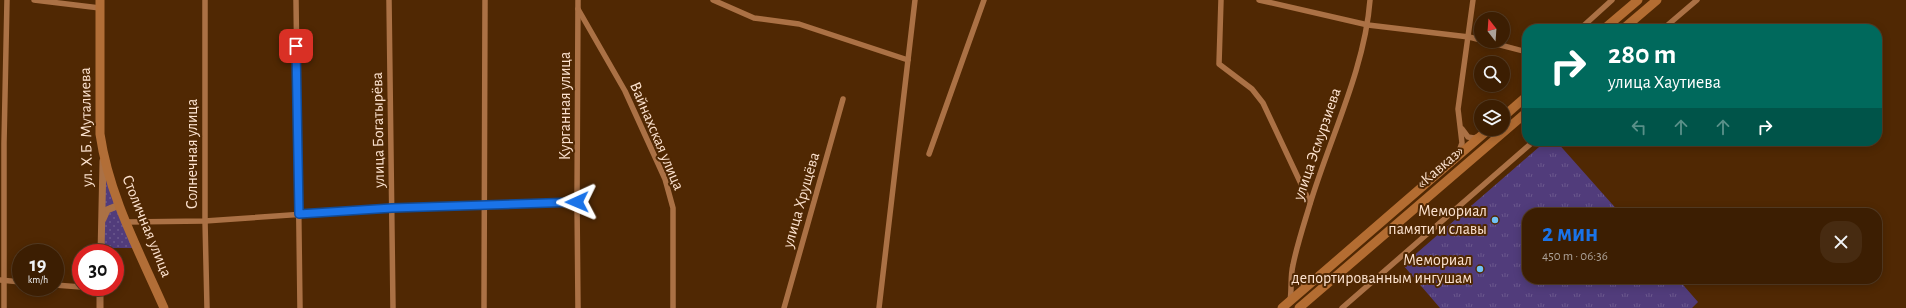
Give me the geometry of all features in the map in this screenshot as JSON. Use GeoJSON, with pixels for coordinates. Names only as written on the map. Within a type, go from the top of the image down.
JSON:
{"type":"FeatureCollection","features":[{"type":"Feature","properties":{"kind":"highway"},"geometry":{"type":"LineString","coordinates":[[1610,24],[1638,0]]}},
{"type":"Feature","properties":{"kind":"highway"},"geometry":{"type":"LineString","coordinates":[[1629,24],[1657,0]]}},
{"type":"Feature","properties":{"kind":"highway"},"geometry":{"type":"LineString","coordinates":[[1510,111],[1522,100]]}},
{"type":"Feature","properties":{"kind":"highway","name":"«Кавказ»"},"geometry":{"type":"LineString","coordinates":[[1299,308],[1522,116]]}},
{"type":"Feature","properties":{"kind":"highway","name":"«Кавказ»"},"geometry":{"type":"LineString","coordinates":[[1282,308],[1481,136]]}},
{"type":"Feature","properties":{"kind":"main road","name":"ул. Х.Б. Муталиева"},"geometry":{"type":"LineString","coordinates":[[100,4],[100,134],[104,155]]}},
{"type":"Feature","properties":{"kind":"main road","name":"Столичная улица"},"geometry":{"type":"LineString","coordinates":[[104,155],[119,205],[164,308]]}},
{"type":"Feature","properties":{"kind":"street"},"geometry":{"type":"LineString","coordinates":[[4,308],[2,280],[2,77],[6,0]]}},
{"type":"Feature","properties":{"kind":"street"},"geometry":{"type":"LineString","coordinates":[[34,0],[100,4]]}},
{"type":"Feature","properties":{"kind":"street","name":"Солнечная улица"},"geometry":{"type":"LineString","coordinates":[[205,0],[205,221],[207,308]]}},
{"type":"Feature","properties":{"kind":"street"},"geometry":{"type":"LineString","coordinates":[[296,0],[300,308]]}},
{"type":"Feature","properties":{"kind":"street","name":"улица Богатырёва"},"geometry":{"type":"LineString","coordinates":[[389,0],[393,308]]}},
{"type":"Feature","properties":{"kind":"street"},"geometry":{"type":"LineString","coordinates":[[484,308],[485,0]]}},
{"type":"Feature","properties":{"kind":"street","name":"Курганная улица"},"geometry":{"type":"LineString","coordinates":[[578,0],[578,308]]}},
{"type":"Feature","properties":{"kind":"street"},"geometry":{"type":"LineString","coordinates":[[713,0],[754,18],[799,24],[908,60]]}},
{"type":"Feature","properties":{"kind":"street"},"geometry":{"type":"LineString","coordinates":[[879,308],[915,0]]}},
{"type":"Feature","properties":{"kind":"street"},"geometry":{"type":"LineString","coordinates":[[929,154],[984,0]]}},
{"type":"Feature","properties":{"kind":"street"},"geometry":{"type":"LineString","coordinates":[[1221,0],[1219,64],[1252,89],[1263,103],[1310,203]]}},
{"type":"Feature","properties":{"kind":"street"},"geometry":{"type":"LineString","coordinates":[[1260,0],[1368,25],[1474,38]]}},
{"type":"Feature","properties":{"kind":"street","name":"улица Эсмурзиева"},"geometry":{"type":"LineString","coordinates":[[1290,302],[1292,266],[1310,203],[1355,70],[1368,25],[1370,0]]}},
{"type":"Feature","properties":{"kind":"street"},"geometry":{"type":"LineString","coordinates":[[1457,157],[1462,143],[1458,109],[1473,0]]}},
{"type":"Feature","properties":{"kind":"street"},"geometry":{"type":"LineString","coordinates":[[1586,24],[1612,0]]}},
{"type":"Feature","properties":{"kind":"street"},"geometry":{"type":"LineString","coordinates":[[1669,24],[1697,0]]}},
{"type":"Feature","properties":{"kind":"street","name":"Вайнахская улица"},"geometry":{"type":"LineString","coordinates":[[578,9],[625,91],[665,179],[673,208],[673,308]]}},
{"type":"Feature","properties":{"kind":"street"},"geometry":{"type":"LineString","coordinates":[[1510,48],[1522,51]]}},
{"type":"Feature","properties":{"kind":"street","name":"улица Хрущёва"},"geometry":{"type":"LineString","coordinates":[[784,308],[843,99]]}},
{"type":"Feature","properties":{"kind":"street"},"geometry":{"type":"LineString","coordinates":[[1460,126],[1468,137],[1474,138],[1478,136]]}},
{"type":"Feature","properties":{"kind":"street"},"geometry":{"type":"LineString","coordinates":[[1342,308],[1528,146]]}},
{"type":"Feature","properties":{"kind":"street","name":"ул. Х.Б. Муталиева"},"geometry":{"type":"LineString","coordinates":[[101,244],[104,155]]}},
{"type":"Feature","properties":{"kind":"street"},"geometry":{"type":"LineString","coordinates":[[126,222],[205,221],[392,208],[577,202]]}},
{"type":"Feature","properties":{"kind":"street"},"geometry":{"type":"LineString","coordinates":[[101,225],[107,210],[119,205]]}},
{"type":"Feature","properties":{"kind":"street"},"geometry":{"type":"LineString","coordinates":[[1292,279],[1299,284],[1307,286]]}},
{"type":"Feature","properties":{"kind":"street"},"geometry":{"type":"LineString","coordinates":[[2,280],[12,281]]}},
{"type":"Feature","properties":{"kind":"street"},"geometry":{"type":"LineString","coordinates":[[100,296],[100,308]]}},
{"type":"Feature","properties":{"kind":"green space"},"geometry":{"type":"Polygon","coordinates":[[[1540,146],[1560,146],[1616,208],[1522,208],[1522,284],[1682,284],[1698,302],[1692,308],[1440,308],[1403,265],[1540,146]]]}},
{"type":"Feature","properties":{"kind":"green space"},"geometry":{"type":"Polygon","coordinates":[[[103,155],[138,248],[124,248],[124,244],[101,244],[103,155]]]}},
{"type":"Feature","properties":{"kind":"place","name":"Мемориал памяти и славы"},"geometry":{"type":"Point","coordinates":[1495,220]}},
{"type":"Feature","properties":{"kind":"place","name":"Мемориал депортированным ингушам"},"geometry":{"type":"Point","coordinates":[1480,269]}},
{"type":"Feature","properties":{"kind":"route"},"geometry":{"type":"LineString","coordinates":[[296,46],[299,214],[392,208],[577,202]]}}]}
